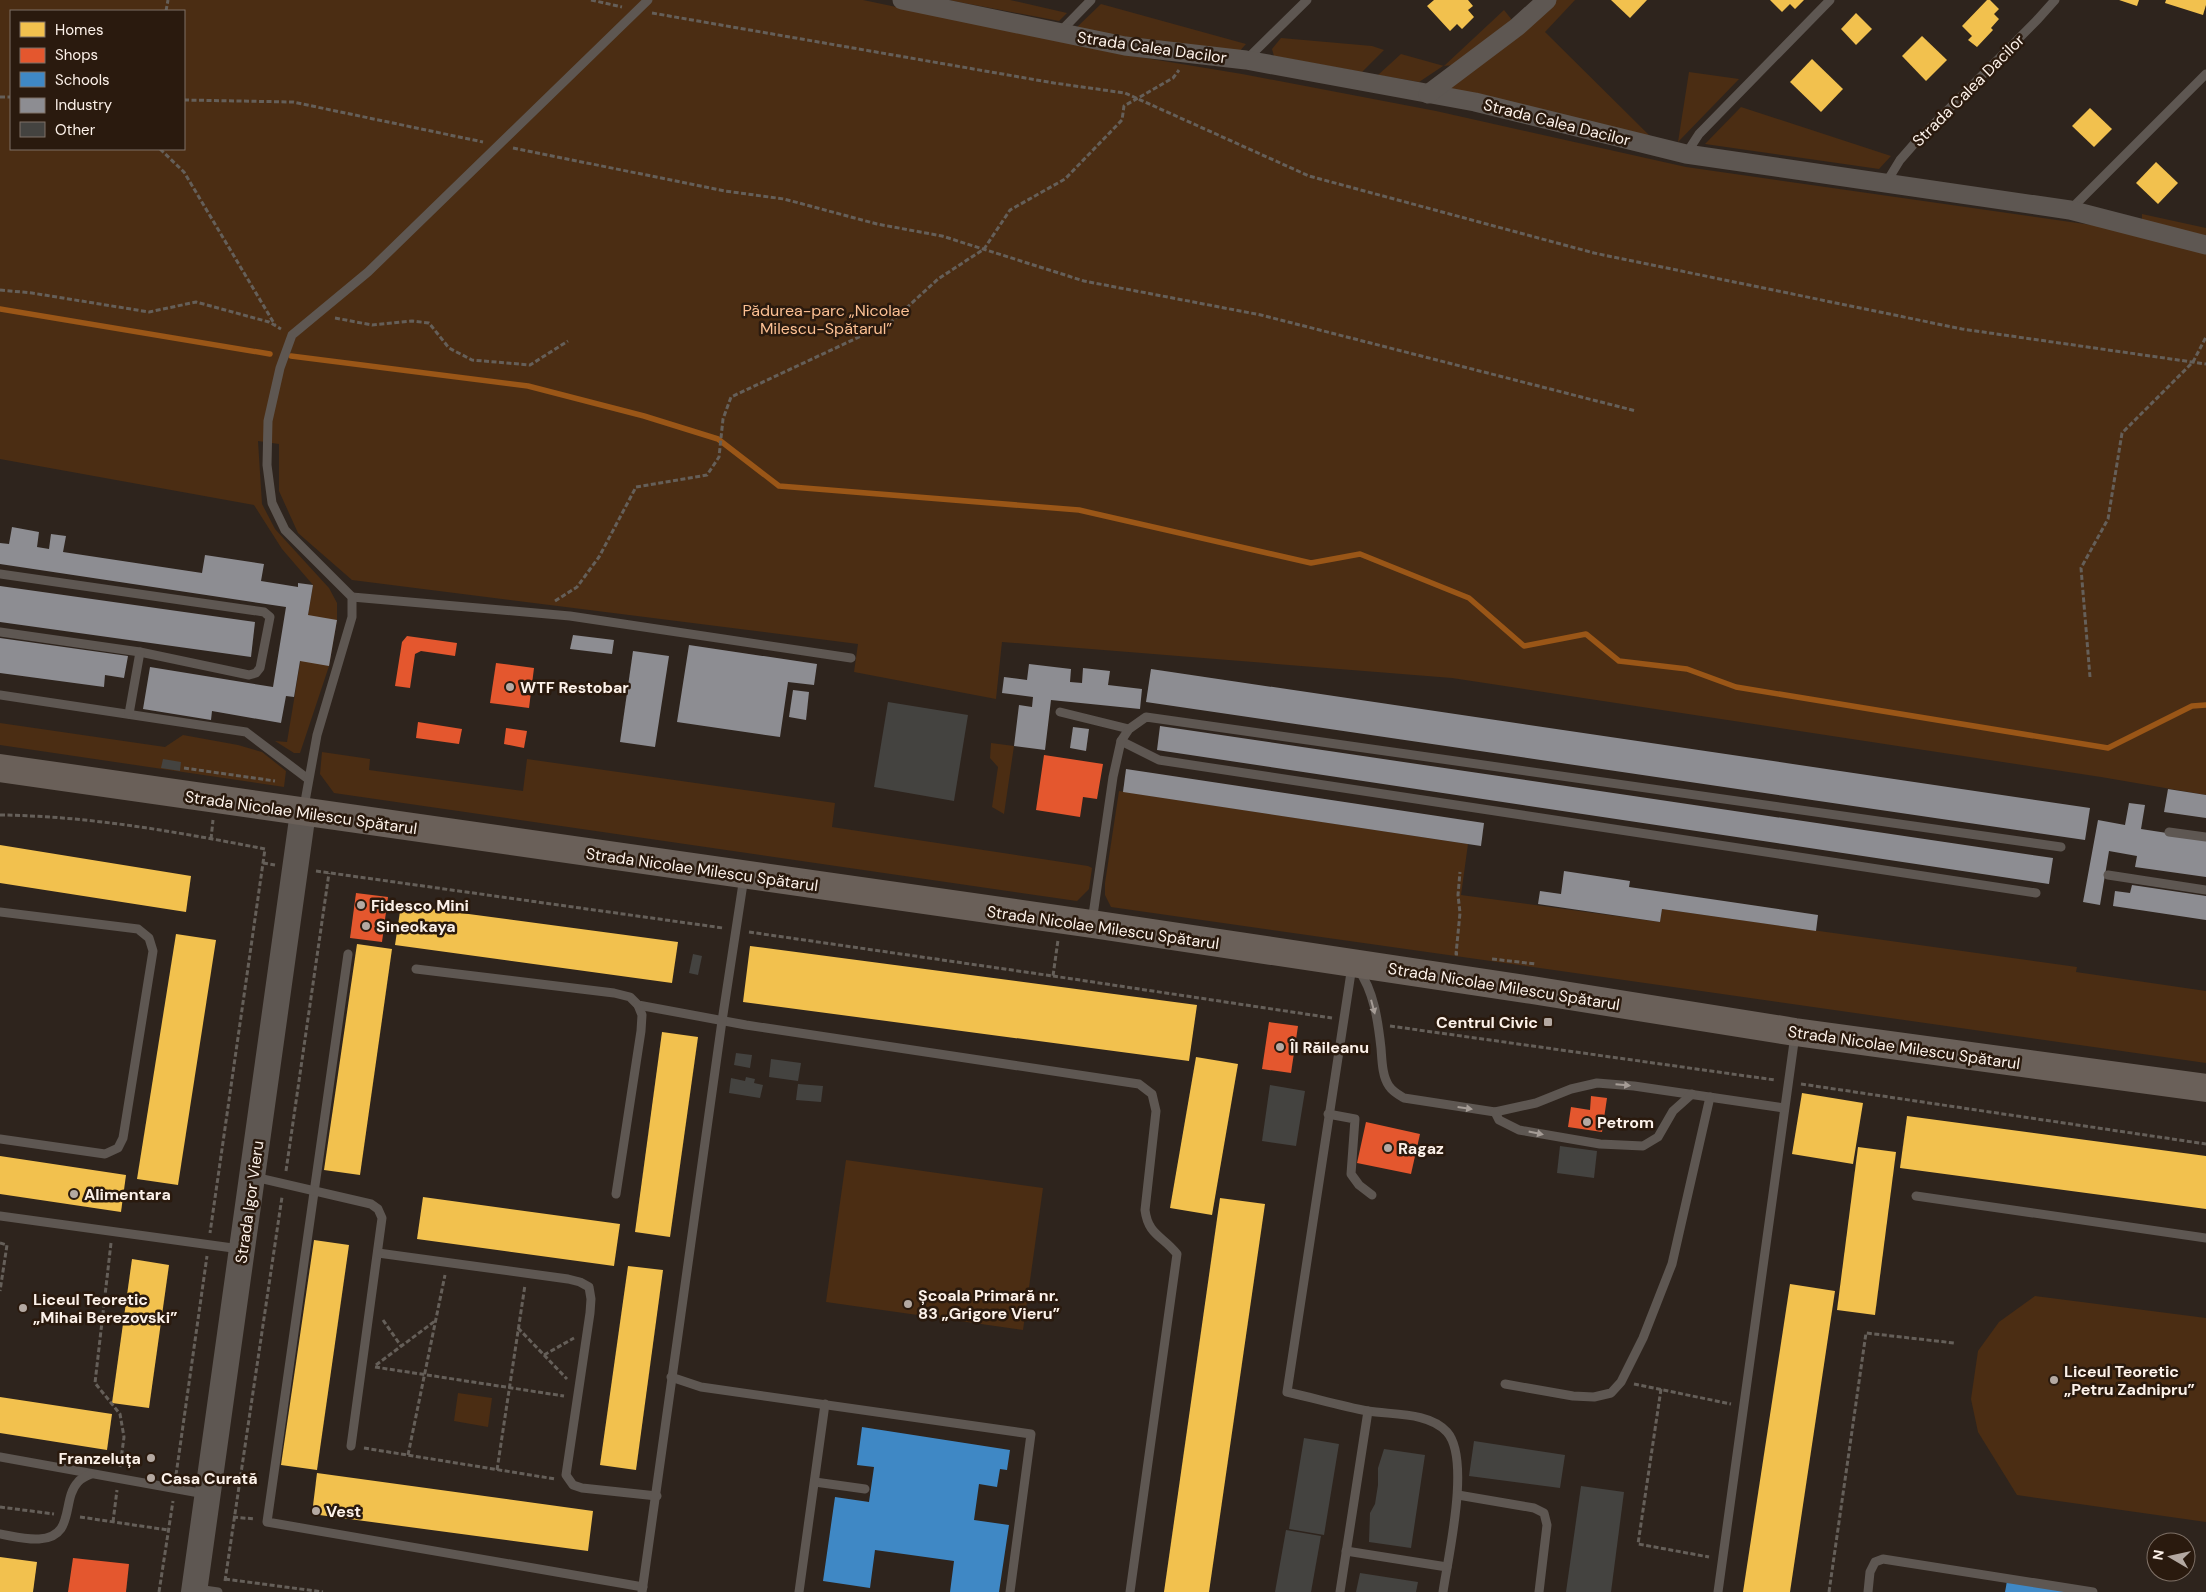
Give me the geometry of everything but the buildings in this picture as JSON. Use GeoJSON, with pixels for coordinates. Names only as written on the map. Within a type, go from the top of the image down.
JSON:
{"type":"FeatureCollection","features":[{"type":"Feature","properties":{"kind":"main road","name":"Strada Nicolae Milescu Spătarul"},"geometry":{"type":"LineString","coordinates":[[0,768],[744,876],[1092,924],[1795,1032],[2206,1088]]}},
{"type":"Feature","properties":{"kind":"street","name":"Strada Calea Dacilor"},"geometry":{"type":"LineString","coordinates":[[902,0],[1125,46],[1246,60],[1428,94],[1494,107],[1686,154],[2070,210],[2206,246]]}},
{"type":"Feature","properties":{"kind":"street"},"geometry":{"type":"LineString","coordinates":[[1428,94],[1517,27],[1547,0]]}},
{"type":"Feature","properties":{"kind":"street","name":"Strada Igor Vieru"},"geometry":{"type":"LineString","coordinates":[[208,1589],[208,1495],[303,812]]}},
{"type":"Feature","properties":{"kind":"lane"},"geometry":{"type":"LineString","coordinates":[[648,0],[368,272],[292,335],[280,368],[268,422],[266,465],[272,502],[285,530],[352,597],[537,613],[851,658]]}},
{"type":"Feature","properties":{"kind":"lane","name":"Strada Calea Dacilor"},"geometry":{"type":"LineString","coordinates":[[1058,33],[1091,0]]}},
{"type":"Feature","properties":{"kind":"lane","name":"Strada Calea Dacilor"},"geometry":{"type":"LineString","coordinates":[[1246,60],[1307,0]]}},
{"type":"Feature","properties":{"kind":"lane"},"geometry":{"type":"LineString","coordinates":[[1686,154],[1699,134],[1830,0]]}},
{"type":"Feature","properties":{"kind":"lane","name":"Strada Calea Dacilor"},"geometry":{"type":"LineString","coordinates":[[1886,183],[1900,160],[1914,144],[2055,0]]}},
{"type":"Feature","properties":{"kind":"lane"},"geometry":{"type":"LineString","coordinates":[[2070,210],[2206,74]]}},
{"type":"Feature","properties":{"kind":"lane"},"geometry":{"type":"LineString","coordinates":[[0,574],[264,612],[270,617],[260,668],[256,673],[249,674],[140,652],[0,632]]}},
{"type":"Feature","properties":{"kind":"lane"},"geometry":{"type":"LineString","coordinates":[[303,812],[317,735],[352,618],[352,597]]}},
{"type":"Feature","properties":{"kind":"lane"},"geometry":{"type":"LineString","coordinates":[[129,714],[140,652]]}},
{"type":"Feature","properties":{"kind":"lane"},"geometry":{"type":"LineString","coordinates":[[0,695],[246,732],[308,779]]}},
{"type":"Feature","properties":{"kind":"lane"},"geometry":{"type":"LineString","coordinates":[[1060,712],[1129,729]]}},
{"type":"Feature","properties":{"kind":"lane"},"geometry":{"type":"LineString","coordinates":[[1092,924],[1113,777],[1121,741],[1129,729],[1146,717],[2061,846]]}},
{"type":"Feature","properties":{"kind":"lane"},"geometry":{"type":"LineString","coordinates":[[1121,741],[1159,760],[2036,893]]}},
{"type":"Feature","properties":{"kind":"lane"},"geometry":{"type":"LineString","coordinates":[[2170,832],[2206,837]]}},
{"type":"Feature","properties":{"kind":"lane"},"geometry":{"type":"LineString","coordinates":[[2108,875],[2206,890]]}},
{"type":"Feature","properties":{"kind":"lane"},"geometry":{"type":"LineString","coordinates":[[348,954],[267,1522],[643,1589],[744,876]]}},
{"type":"Feature","properties":{"kind":"lane"},"geometry":{"type":"LineString","coordinates":[[0,912],[138,929],[149,938],[153,951],[124,1138],[118,1148],[105,1154],[0,1139]]}},
{"type":"Feature","properties":{"kind":"lane"},"geometry":{"type":"LineString","coordinates":[[1353,963],[1328,1114],[1287,1392],[1368,1411],[1422,1419],[1432,1422],[1446,1431],[1453,1440],[1458,1463],[1458,1495],[1443,1592]]}},
{"type":"Feature","properties":{"kind":"lane"},"geometry":{"type":"LineString","coordinates":[[1353,963],[1367,982],[1378,1025],[1383,1067],[1388,1085],[1394,1092],[1404,1098],[1495,1112],[1536,1103],[1571,1089],[1597,1083],[1692,1094],[1784,1108]]}},
{"type":"Feature","properties":{"kind":"lane"},"geometry":{"type":"LineString","coordinates":[[416,969],[614,993],[630,997],[638,1005],[642,1015],[641,1031],[616,1194]]}},
{"type":"Feature","properties":{"kind":"lane"},"geometry":{"type":"LineString","coordinates":[[638,1005],[722,1021],[1139,1084],[1152,1094],[1156,1111],[1145,1210],[1146,1222],[1177,1254],[1130,1592]]}},
{"type":"Feature","properties":{"kind":"lane"},"geometry":{"type":"LineString","coordinates":[[1718,1592],[1795,1032]]}},
{"type":"Feature","properties":{"kind":"lane"},"geometry":{"type":"LineString","coordinates":[[1495,1112],[1499,1120],[1519,1130],[1600,1144],[1643,1146],[1658,1137],[1673,1111],[1692,1094]]}},
{"type":"Feature","properties":{"kind":"lane"},"geometry":{"type":"LineString","coordinates":[[1505,1384],[1573,1396],[1594,1397],[1611,1393],[1622,1382],[1643,1338],[1672,1264],[1710,1097]]}},
{"type":"Feature","properties":{"kind":"lane"},"geometry":{"type":"LineString","coordinates":[[1328,1114],[1355,1119],[1351,1174],[1372,1195]]}},
{"type":"Feature","properties":{"kind":"lane"},"geometry":{"type":"LineString","coordinates":[[252,1177],[372,1204],[378,1209],[382,1218],[350,1446]]}},
{"type":"Feature","properties":{"kind":"lane"},"geometry":{"type":"LineString","coordinates":[[1916,1196],[2206,1238]]}},
{"type":"Feature","properties":{"kind":"lane"},"geometry":{"type":"LineString","coordinates":[[0,1216],[243,1249]]}},
{"type":"Feature","properties":{"kind":"lane"},"geometry":{"type":"LineString","coordinates":[[378,1253],[568,1279],[589,1287],[591,1299],[566,1464],[566,1475],[573,1485],[582,1488],[657,1496]]}},
{"type":"Feature","properties":{"kind":"lane"},"geometry":{"type":"LineString","coordinates":[[672,1377],[701,1387],[1031,1434],[1010,1592]]}},
{"type":"Feature","properties":{"kind":"lane"},"geometry":{"type":"LineString","coordinates":[[798,1592],[825,1404]]}},
{"type":"Feature","properties":{"kind":"lane"},"geometry":{"type":"LineString","coordinates":[[1340,1592],[1368,1411]]}},
{"type":"Feature","properties":{"kind":"lane"},"geometry":{"type":"LineString","coordinates":[[0,1457],[208,1495]]}},
{"type":"Feature","properties":{"kind":"lane"},"geometry":{"type":"LineString","coordinates":[[0,1534],[38,1539],[47,1538],[60,1530],[68,1515],[73,1489],[82,1478],[92,1474]]}},
{"type":"Feature","properties":{"kind":"lane"},"geometry":{"type":"LineString","coordinates":[[815,1482],[865,1489]]}},
{"type":"Feature","properties":{"kind":"lane"},"geometry":{"type":"LineString","coordinates":[[1458,1495],[1534,1508],[1544,1513],[1547,1525],[1539,1592]]}},
{"type":"Feature","properties":{"kind":"lane"},"geometry":{"type":"LineString","coordinates":[[1346,1551],[1447,1567]]}},
{"type":"Feature","properties":{"kind":"lane"},"geometry":{"type":"LineString","coordinates":[[1868,1592],[1870,1572],[1875,1562],[1883,1559],[2093,1592]]}},
{"type":"Feature","properties":{"kind":"path"},"geometry":{"type":"LineString","coordinates":[[590,0],[637,11],[1035,80],[1125,93],[1309,176],[1594,252],[1962,329],[2206,364]]}},
{"type":"Feature","properties":{"kind":"path"},"geometry":{"type":"LineString","coordinates":[[537,613],[577,587],[599,558],[636,487],[707,475],[719,455],[722,427],[731,397],[891,322],[938,279],[984,249],[1010,210],[1065,179],[1122,120],[1124,106],[1173,78],[1192,54]]}},
{"type":"Feature","properties":{"kind":"path"},"geometry":{"type":"LineString","coordinates":[[185,100],[293,102],[725,191],[784,199],[877,224],[942,236],[1084,281],[1261,315],[1636,411]]}},
{"type":"Feature","properties":{"kind":"path"},"geometry":{"type":"LineString","coordinates":[[161,150],[184,172],[276,326]]}},
{"type":"Feature","properties":{"kind":"path"},"geometry":{"type":"LineString","coordinates":[[0,290],[32,293],[149,312],[196,302],[269,322],[292,335]]}},
{"type":"Feature","properties":{"kind":"path"},"geometry":{"type":"LineString","coordinates":[[318,314],[372,325],[412,321],[429,323],[449,348],[472,360],[530,364],[568,341]]}},
{"type":"Feature","properties":{"kind":"path"},"geometry":{"type":"LineString","coordinates":[[2090,677],[2081,568],[2108,519],[2122,433],[2193,362],[2206,337]]}},
{"type":"Feature","properties":{"kind":"path"},"geometry":{"type":"LineString","coordinates":[[184,768],[275,781]]}},
{"type":"Feature","properties":{"kind":"path"},"geometry":{"type":"LineString","coordinates":[[0,815],[86,820],[220,840],[265,849],[159,1592]]}},
{"type":"Feature","properties":{"kind":"path"},"geometry":{"type":"LineString","coordinates":[[263,863],[1343,1019]]}},
{"type":"Feature","properties":{"kind":"path"},"geometry":{"type":"LineString","coordinates":[[1460,872],[1458,896],[1460,913],[1456,954],[1464,955]]}},
{"type":"Feature","properties":{"kind":"path"},"geometry":{"type":"LineString","coordinates":[[224,1579],[330,873]]}},
{"type":"Feature","properties":{"kind":"path"},"geometry":{"type":"LineString","coordinates":[[1054,976],[1060,920]]}},
{"type":"Feature","properties":{"kind":"path"},"geometry":{"type":"LineString","coordinates":[[1491,958],[1536,964]]}},
{"type":"Feature","properties":{"kind":"path"},"geometry":{"type":"LineString","coordinates":[[113,1232],[95,1383],[120,1414]]}},
{"type":"Feature","properties":{"kind":"path"},"geometry":{"type":"LineString","coordinates":[[0,1244],[7,1245],[0,1291]]}},
{"type":"Feature","properties":{"kind":"path"},"geometry":{"type":"LineString","coordinates":[[408,1456],[447,1263]]}},
{"type":"Feature","properties":{"kind":"path"},"geometry":{"type":"LineString","coordinates":[[497,1470],[526,1274]]}},
{"type":"Feature","properties":{"kind":"path"},"geometry":{"type":"LineString","coordinates":[[371,1303],[401,1346]]}},
{"type":"Feature","properties":{"kind":"path"},"geometry":{"type":"LineString","coordinates":[[373,1367],[436,1321]]}},
{"type":"Feature","properties":{"kind":"path"},"geometry":{"type":"LineString","coordinates":[[518,1328],[577,1394]]}},
{"type":"Feature","properties":{"kind":"path"},"geometry":{"type":"LineString","coordinates":[[544,1355],[587,1330]]}},
{"type":"Feature","properties":{"kind":"path"},"geometry":{"type":"LineString","coordinates":[[1829,1592],[1866,1333],[1954,1343]]}},
{"type":"Feature","properties":{"kind":"path"},"geometry":{"type":"LineString","coordinates":[[362,1366],[509,1388],[577,1394]]}},
{"type":"Feature","properties":{"kind":"path"},"geometry":{"type":"LineString","coordinates":[[1632,1384],[1743,1407]]}},
{"type":"Feature","properties":{"kind":"path"},"geometry":{"type":"LineString","coordinates":[[1661,1389],[1638,1544],[1722,1559]]}},
{"type":"Feature","properties":{"kind":"path"},"geometry":{"type":"LineString","coordinates":[[350,1446],[569,1481]]}},
{"type":"Feature","properties":{"kind":"path"},"geometry":{"type":"LineString","coordinates":[[0,1507],[168,1530]]}},
{"type":"Feature","properties":{"kind":"path"},"geometry":{"type":"LineString","coordinates":[[233,1517],[252,1518]]}},
{"type":"Feature","properties":{"kind":"path"},"geometry":{"type":"LineString","coordinates":[[208,1589],[224,1579],[323,1592]]}},
{"type":"Feature","properties":{"kind":"green space","name":"Pădurea-parc „Nicolae Milescu-Spătarul”"},"geometry":{"type":"Polygon","coordinates":[[[0,0],[863,0],[1115,53],[1242,74],[1436,111],[1686,167],[2127,230],[2206,251],[2206,795],[2101,777],[1452,678],[1002,642],[996,699],[854,672],[858,644],[352,580],[298,533],[279,491],[279,444],[258,441],[262,504],[275,529],[329,588],[337,603],[337,620],[329,666],[300,753],[294,753],[275,741],[287,742],[313,585],[282,549],[254,505],[0,459],[0,0]]]}},
{"type":"Feature","properties":{"kind":"green space"},"geometry":{"type":"Polygon","coordinates":[[[948,0],[1010,0],[1067,13],[1059,21],[948,0]]]}},
{"type":"Feature","properties":{"kind":"green space"},"geometry":{"type":"Polygon","coordinates":[[[1556,0],[1575,0],[1545,32],[1651,137],[1448,88],[1556,0]]]}},
{"type":"Feature","properties":{"kind":"green space"},"geometry":{"type":"Polygon","coordinates":[[[1101,4],[1246,44],[1237,54],[1075,29],[1101,4]]]}},
{"type":"Feature","properties":{"kind":"green space"},"geometry":{"type":"Polygon","coordinates":[[[1504,10],[1512,20],[1454,65],[1444,66],[1504,10]]]}},
{"type":"Feature","properties":{"kind":"green space"},"geometry":{"type":"Polygon","coordinates":[[[1281,38],[1372,46],[1384,50],[1362,72],[1274,56],[1272,49],[1281,38]]]}},
{"type":"Feature","properties":{"kind":"green space"},"geometry":{"type":"Polygon","coordinates":[[[1401,54],[1444,66],[1419,82],[1378,75],[1401,54]]]}},
{"type":"Feature","properties":{"kind":"green space"},"geometry":{"type":"Polygon","coordinates":[[[1689,72],[1739,79],[1678,142],[1689,72]]]}},
{"type":"Feature","properties":{"kind":"green space"},"geometry":{"type":"Polygon","coordinates":[[[1741,107],[1891,156],[1879,169],[1705,144],[1741,107]]]}},
{"type":"Feature","properties":{"kind":"green space"},"geometry":{"type":"Polygon","coordinates":[[[2142,214],[2206,228],[2206,237],[2142,221],[2142,214]]]}},
{"type":"Feature","properties":{"kind":"green space"},"geometry":{"type":"Polygon","coordinates":[[[0,723],[165,747],[183,735],[238,745],[262,752],[286,771],[284,787],[0,745],[0,723]]]}},
{"type":"Feature","properties":{"kind":"green space"},"geometry":{"type":"Polygon","coordinates":[[[991,743],[1014,746],[1004,814],[992,807],[998,767],[990,758],[991,743]]]}},
{"type":"Feature","properties":{"kind":"green space"},"geometry":{"type":"Polygon","coordinates":[[[322,752],[370,759],[369,770],[523,791],[527,759],[835,803],[832,827],[1088,866],[1092,868],[1089,889],[1077,901],[334,793],[320,774],[322,752]]]}},
{"type":"Feature","properties":{"kind":"green space"},"geometry":{"type":"Polygon","coordinates":[[[1119,791],[1468,844],[1461,895],[1660,922],[1662,909],[2077,967],[2076,972],[2206,991],[2206,1063],[1111,907],[1105,895],[1105,883],[1119,791]]]}},
{"type":"Feature","properties":{"kind":"green space"},"geometry":{"type":"Polygon","coordinates":[[[846,1160],[1043,1188],[1023,1330],[826,1302],[846,1160]]]}},
{"type":"Feature","properties":{"kind":"green space"},"geometry":{"type":"Polygon","coordinates":[[[2035,1296],[2206,1318],[2206,1522],[2017,1495],[1978,1432],[1971,1399],[1978,1351],[1999,1322],[2035,1296]]]}},
{"type":"Feature","properties":{"kind":"green space"},"geometry":{"type":"Polygon","coordinates":[[[458,1393],[492,1398],[488,1427],[454,1421],[458,1393]]]}},
{"type":"Feature","properties":{"kind":"waterway"},"geometry":{"type":"LineString","coordinates":[[0,309],[270,354]]}},
{"type":"Feature","properties":{"kind":"waterway"},"geometry":{"type":"LineString","coordinates":[[291,356],[528,386],[644,416],[718,439],[779,486],[1079,510],[1311,563],[1360,554],[1469,598],[1524,646],[1586,634],[1619,661],[1687,669],[1736,687],[2108,748],[2192,706],[2206,705]]}},
{"type":"Feature","properties":{"kind":"place","name":"WTF Restobar"},"geometry":{"type":"Point","coordinates":[510,687]}},
{"type":"Feature","properties":{"kind":"place","name":"Fidesco Mini"},"geometry":{"type":"Point","coordinates":[361,905]}},
{"type":"Feature","properties":{"kind":"place","name":"Sineokaya"},"geometry":{"type":"Point","coordinates":[366,926]}},
{"type":"Feature","properties":{"kind":"place","name":"Centrul Civic"},"geometry":{"type":"Point","coordinates":[1548,1022]}},
{"type":"Feature","properties":{"kind":"place","name":"ÎI Răileanu"},"geometry":{"type":"Point","coordinates":[1280,1047]}},
{"type":"Feature","properties":{"kind":"place","name":"Petrom"},"geometry":{"type":"Point","coordinates":[1587,1122]}},
{"type":"Feature","properties":{"kind":"place","name":"Ragaz"},"geometry":{"type":"Point","coordinates":[1388,1148]}},
{"type":"Feature","properties":{"kind":"place","name":"Alimentara"},"geometry":{"type":"Point","coordinates":[74,1194]}},
{"type":"Feature","properties":{"kind":"place","name":"Școala Primară nr. 83 „Grigore Vieru”"},"geometry":{"type":"Point","coordinates":[908,1304]}},
{"type":"Feature","properties":{"kind":"place","name":"Liceul Teoretic „Mihai Berezovski”"},"geometry":{"type":"Point","coordinates":[23,1308]}},
{"type":"Feature","properties":{"kind":"place","name":"Liceul Teoretic „Petru Zadnipru”"},"geometry":{"type":"Point","coordinates":[2054,1380]}},
{"type":"Feature","properties":{"kind":"place","name":"Franzeluța"},"geometry":{"type":"Point","coordinates":[151,1458]}},
{"type":"Feature","properties":{"kind":"place","name":"Casa Curată"},"geometry":{"type":"Point","coordinates":[151,1478]}},
{"type":"Feature","properties":{"kind":"place","name":"Vest"},"geometry":{"type":"Point","coordinates":[316,1511]}}]}
